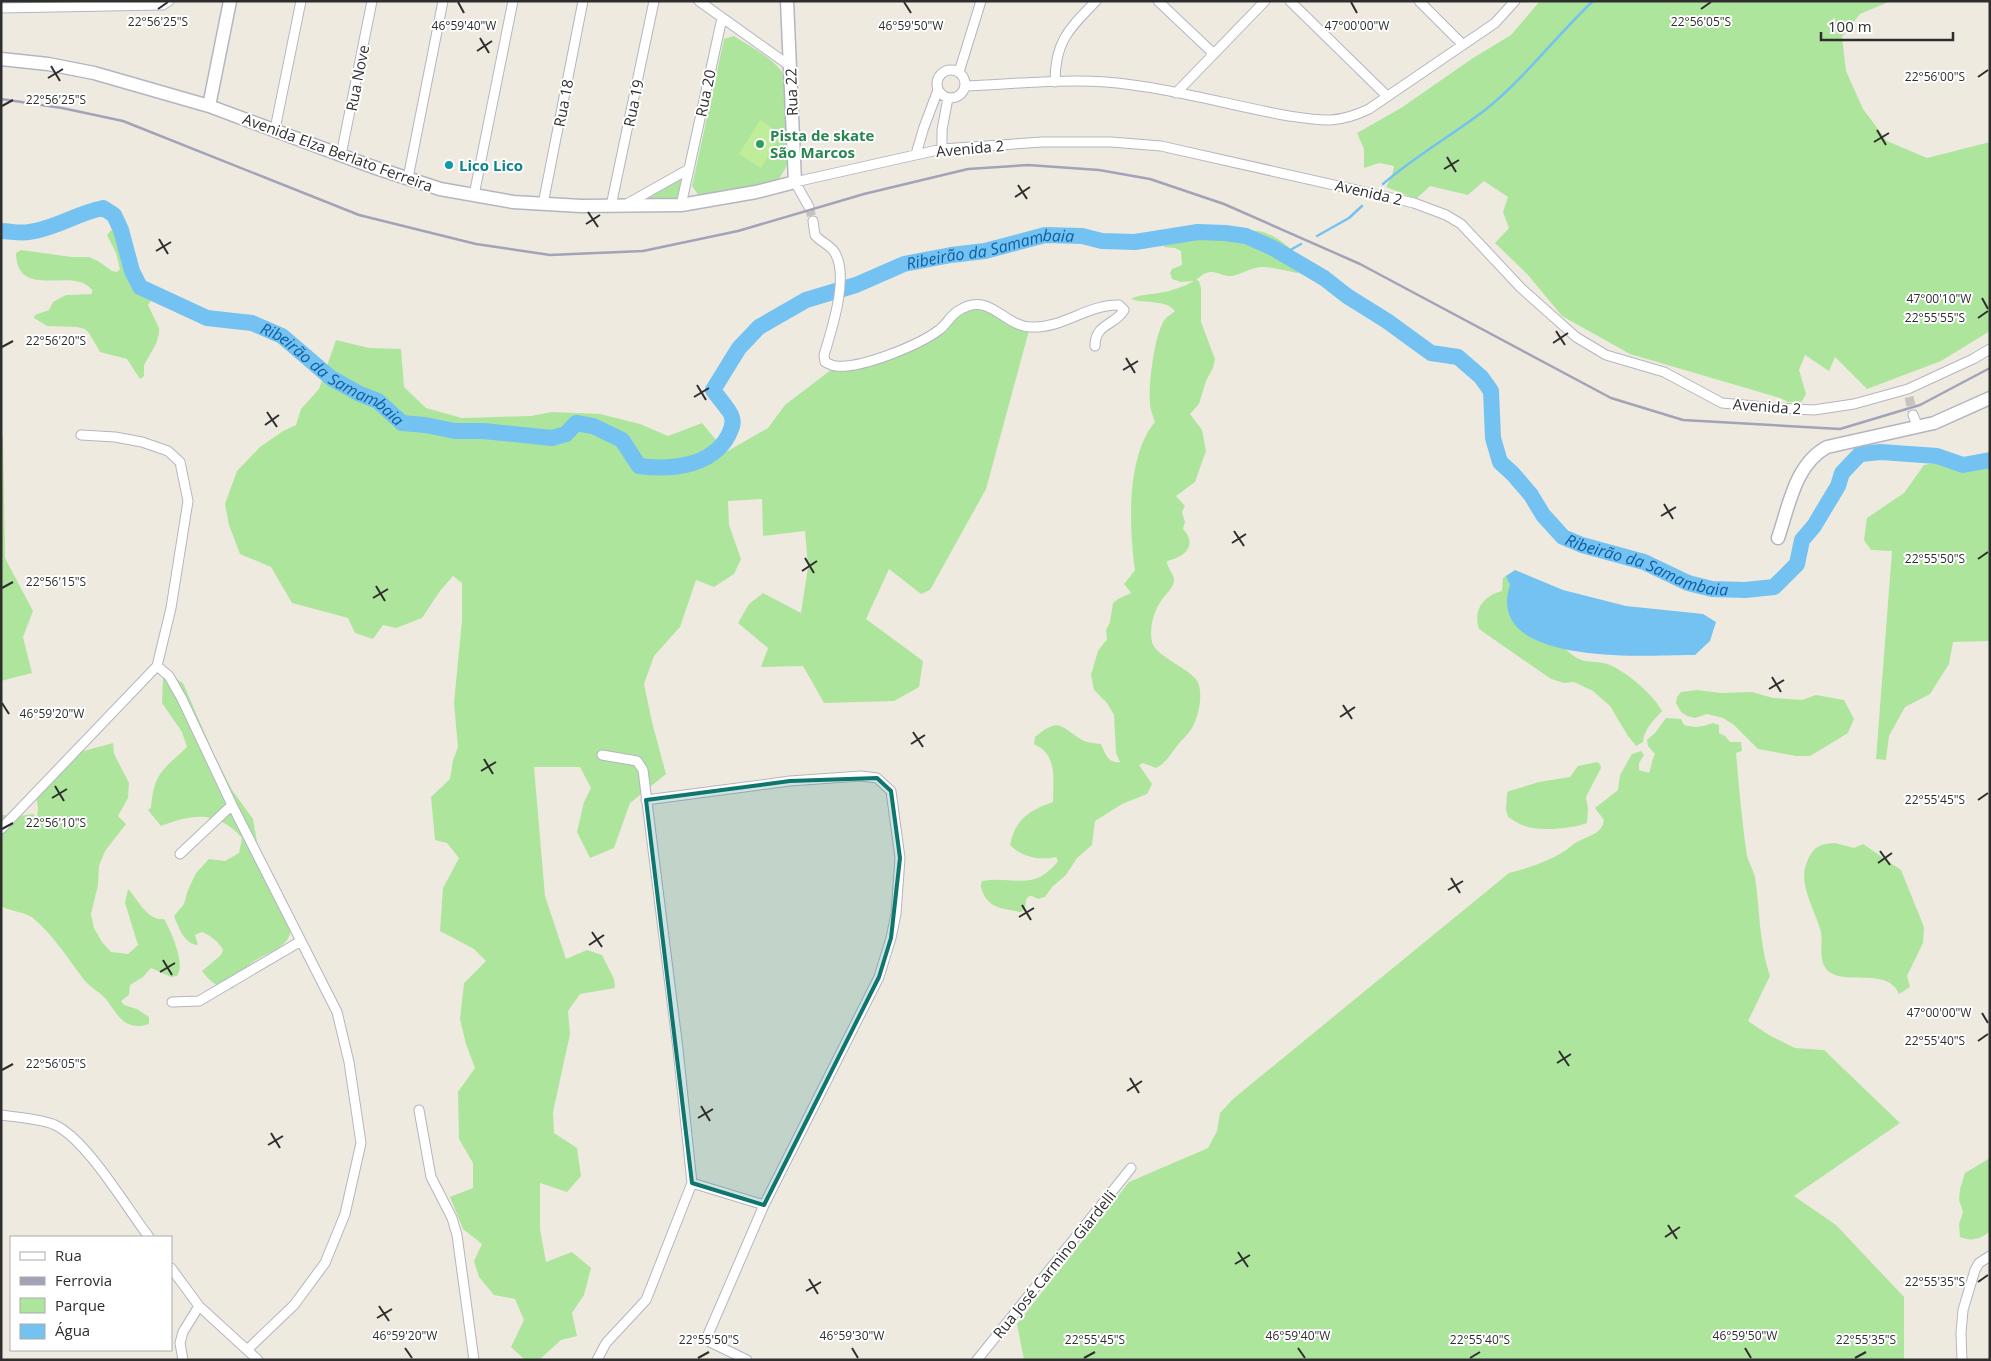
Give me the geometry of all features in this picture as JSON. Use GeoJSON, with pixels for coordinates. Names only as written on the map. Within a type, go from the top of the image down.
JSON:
{"type":"FeatureCollection","features":[{"type":"Feature","properties":{"kind":"street"},"geometry":{"type":"LineString","coordinates":[[209,106],[230,1]]}},
{"type":"Feature","properties":{"kind":"street"},"geometry":{"type":"LineString","coordinates":[[275,129],[301,1]]}},
{"type":"Feature","properties":{"kind":"street","name":"Rua Nove"},"geometry":{"type":"LineString","coordinates":[[341,154],[372,1]]}},
{"type":"Feature","properties":{"kind":"street"},"geometry":{"type":"LineString","coordinates":[[408,178],[443,1]]}},
{"type":"Feature","properties":{"kind":"street"},"geometry":{"type":"LineString","coordinates":[[474,195],[513,1]]}},
{"type":"Feature","properties":{"kind":"street","name":"Rua 18"},"geometry":{"type":"LineString","coordinates":[[543,204],[583,1]]}},
{"type":"Feature","properties":{"kind":"street","name":"Rua 19"},"geometry":{"type":"LineString","coordinates":[[618,206],[654,1]]}},
{"type":"Feature","properties":{"kind":"street"},"geometry":{"type":"LineString","coordinates":[[699,1],[790,66]]}},
{"type":"Feature","properties":{"kind":"street","name":"Rua 22"},"geometry":{"type":"LineString","coordinates":[[787,1],[795,182]]}},
{"type":"Feature","properties":{"kind":"street"},"geometry":{"type":"LineString","coordinates":[[958,72],[981,1]]}},
{"type":"Feature","properties":{"kind":"street"},"geometry":{"type":"LineString","coordinates":[[1055,82],[1055,66],[1060,46],[1070,28],[1096,1]]}},
{"type":"Feature","properties":{"kind":"street"},"geometry":{"type":"LineString","coordinates":[[1158,1],[1214,54]]}},
{"type":"Feature","properties":{"kind":"street"},"geometry":{"type":"LineString","coordinates":[[1176,93],[1265,1]]}},
{"type":"Feature","properties":{"kind":"street"},"geometry":{"type":"LineString","coordinates":[[1290,1],[1387,96]]}},
{"type":"Feature","properties":{"kind":"street"},"geometry":{"type":"LineString","coordinates":[[1419,1],[1463,45]]}},
{"type":"Feature","properties":{"kind":"street"},"geometry":{"type":"LineString","coordinates":[[965,86],[1105,82],[1151,88],[1312,120],[1338,120],[1352,117],[1369,109],[1495,23],[1515,1]]}},
{"type":"Feature","properties":{"kind":"street"},"geometry":{"type":"LineString","coordinates":[[1,8],[163,5],[169,2]]}},
{"type":"Feature","properties":{"kind":"street","name":"Rua 20"},"geometry":{"type":"LineString","coordinates":[[681,205],[722,18]]}},
{"type":"Feature","properties":{"kind":"street","name":"Avenida Elza Berlato Ferreira"},"geometry":{"type":"LineString","coordinates":[[1,59],[48,64],[94,73],[209,106],[440,189],[513,202],[543,204],[681,205]]}},
{"type":"Feature","properties":{"kind":"street"},"geometry":{"type":"LineString","coordinates":[[947,70],[958,72],[965,80],[965,86],[959,96],[948,98],[942,95],[936,84],[941,73],[947,70]]}},
{"type":"Feature","properties":{"kind":"street"},"geometry":{"type":"LineString","coordinates":[[916,154],[938,90]]}},
{"type":"Feature","properties":{"kind":"street"},"geometry":{"type":"LineString","coordinates":[[942,149],[942,130],[948,98]]}},
{"type":"Feature","properties":{"kind":"street","name":"Avenida 2"},"geometry":{"type":"LineString","coordinates":[[681,205],[756,192],[942,149],[1042,142],[1111,142],[1161,146],[1405,201],[1446,215],[1461,224],[1521,288],[1576,337],[1606,355],[1664,372],[1722,403],[1814,410],[1854,404],[1908,393],[1973,360],[1990,349]]}},
{"type":"Feature","properties":{"kind":"street"},"geometry":{"type":"LineString","coordinates":[[618,206],[689,169]]}},
{"type":"Feature","properties":{"kind":"street"},"geometry":{"type":"LineString","coordinates":[[795,182],[809,207]]}},
{"type":"Feature","properties":{"kind":"street"},"geometry":{"type":"LineString","coordinates":[[812,221],[815,235],[834,251],[839,263],[838,305],[824,354],[825,362],[836,366],[861,364],[896,353],[940,330],[958,311],[977,303],[995,308],[1011,321],[1030,327],[1046,326],[1106,304],[1119,305],[1124,310],[1120,317],[1100,330],[1095,338],[1094,346]]}},
{"type":"Feature","properties":{"kind":"street"},"geometry":{"type":"LineString","coordinates":[[1778,538],[1798,478],[1807,462],[1816,453],[1827,447],[1916,421],[1934,423],[1990,398]]}},
{"type":"Feature","properties":{"kind":"street"},"geometry":{"type":"LineString","coordinates":[[1,829],[157,666],[171,608],[188,509],[180,462],[168,451],[142,442],[115,437],[81,435]]}},
{"type":"Feature","properties":{"kind":"street"},"geometry":{"type":"LineString","coordinates":[[157,666],[169,676],[182,699],[232,804],[337,1012],[349,1062],[361,1143],[345,1214],[325,1263],[294,1305],[247,1350]]}},
{"type":"Feature","properties":{"kind":"street"},"geometry":{"type":"LineString","coordinates":[[597,1360],[606,1343],[646,1300],[692,1183],[678,1049],[643,770],[637,761],[602,755]]}},
{"type":"Feature","properties":{"kind":"street"},"geometry":{"type":"LineString","coordinates":[[646,800],[790,781],[861,776],[877,778],[891,791],[900,858],[896,914],[879,977],[764,1205],[707,1337],[710,1342],[747,1360]]}},
{"type":"Feature","properties":{"kind":"street"},"geometry":{"type":"LineString","coordinates":[[180,854],[232,804]]}},
{"type":"Feature","properties":{"kind":"street"},"geometry":{"type":"LineString","coordinates":[[172,1002],[195,1002],[202,1000],[301,941]]}},
{"type":"Feature","properties":{"kind":"street"},"geometry":{"type":"LineString","coordinates":[[419,1110],[431,1177],[452,1218],[457,1235],[474,1360]]}},
{"type":"Feature","properties":{"kind":"street"},"geometry":{"type":"LineString","coordinates":[[1,1115],[54,1124],[75,1140],[99,1168],[147,1236]]}},
{"type":"Feature","properties":{"kind":"street","name":"Rua José Carmino Giardelli"},"geometry":{"type":"LineString","coordinates":[[977,1360],[1131,1168]]}},
{"type":"Feature","properties":{"kind":"street"},"geometry":{"type":"LineString","coordinates":[[692,1183],[764,1205]]}},
{"type":"Feature","properties":{"kind":"street"},"geometry":{"type":"LineString","coordinates":[[1962,1360],[1961,1333],[1963,1310],[1975,1270],[1979,1263],[1990,1256]]}},
{"type":"Feature","properties":{"kind":"street"},"geometry":{"type":"LineString","coordinates":[[172,1269],[199,1306],[258,1360]]}},
{"type":"Feature","properties":{"kind":"street"},"geometry":{"type":"LineString","coordinates":[[183,1360],[180,1343],[199,1306]]}},
{"type":"Feature","properties":{"kind":"highlighted area"},"geometry":{"type":"Polygon","coordinates":[[[877,778],[891,791],[900,858],[891,938],[879,977],[764,1205],[692,1183],[646,800],[790,781],[877,778]]]}},
{"type":"Feature","properties":{"kind":"green space"},"geometry":{"type":"Polygon","coordinates":[[[1540,1],[1891,1],[1860,14],[1842,37],[1846,71],[1863,109],[1887,141],[1927,158],[1990,142],[1990,331],[1941,361],[1867,389],[1835,357],[1829,371],[1805,355],[1799,370],[1806,394],[1801,403],[1788,402],[1780,398],[1630,354],[1562,316],[1528,275],[1495,243],[1509,228],[1503,212],[1508,197],[1484,181],[1468,195],[1430,186],[1416,199],[1386,187],[1392,176],[1394,166],[1379,163],[1364,168],[1364,149],[1357,133],[1401,108],[1473,58],[1511,35],[1540,1]]]}},
{"type":"Feature","properties":{"kind":"green space"},"geometry":{"type":"Polygon","coordinates":[[[734,36],[770,60],[782,71],[786,78],[788,164],[779,179],[771,183],[708,196],[699,196],[692,186],[724,39],[734,36]]]}},
{"type":"Feature","properties":{"kind":"green space","name":"Pista de skate São Marcos"},"geometry":{"type":"Polygon","coordinates":[[[760,120],[781,134],[761,168],[739,154],[760,120]]]}},
{"type":"Feature","properties":{"kind":"green space"},"geometry":{"type":"Polygon","coordinates":[[[683,176],[679,199],[637,201],[683,176]]]}},
{"type":"Feature","properties":{"kind":"green space"},"geometry":{"type":"Polygon","coordinates":[[[114,227],[121,233],[134,265],[155,293],[148,305],[159,328],[159,334],[156,344],[144,365],[144,376],[140,379],[127,359],[100,352],[85,329],[47,326],[34,318],[35,315],[49,310],[53,302],[66,295],[92,294],[92,290],[84,283],[36,280],[26,276],[19,268],[16,253],[21,250],[72,257],[89,257],[117,272],[120,269],[116,253],[107,235],[114,227]]]}},
{"type":"Feature","properties":{"kind":"green space"},"geometry":{"type":"Polygon","coordinates":[[[1202,228],[1237,232],[1264,232],[1277,238],[1295,253],[1303,264],[1302,271],[1297,273],[1262,267],[1232,276],[1211,272],[1202,275],[1196,280],[1199,281],[1201,288],[1201,322],[1215,359],[1199,404],[1190,414],[1202,430],[1206,451],[1195,482],[1176,496],[1185,506],[1182,512],[1185,522],[1183,529],[1189,540],[1189,545],[1187,550],[1179,557],[1167,561],[1174,582],[1157,608],[1151,630],[1154,647],[1195,678],[1198,683],[1200,703],[1197,717],[1190,731],[1163,763],[1156,768],[1143,763],[1139,765],[1152,784],[1147,794],[1122,804],[1095,821],[1092,845],[1077,858],[1066,875],[1052,887],[1045,897],[1038,899],[1029,896],[1025,909],[1021,912],[1004,909],[994,905],[986,898],[981,888],[982,881],[1031,880],[1049,871],[1058,861],[1056,857],[1043,859],[1025,855],[1010,845],[1016,828],[1025,817],[1037,808],[1053,802],[1051,761],[1042,749],[1034,744],[1035,737],[1050,727],[1059,726],[1084,741],[1101,744],[1110,760],[1120,762],[1116,753],[1114,715],[1107,703],[1094,690],[1091,675],[1098,651],[1107,639],[1106,630],[1110,622],[1113,603],[1131,593],[1124,584],[1135,570],[1131,514],[1134,473],[1146,436],[1155,422],[1150,408],[1150,395],[1151,372],[1156,345],[1162,324],[1175,311],[1161,303],[1131,299],[1141,295],[1172,290],[1194,281],[1181,282],[1172,279],[1170,273],[1172,269],[1182,265],[1181,251],[1175,248],[1163,247],[1176,237],[1202,228]]]}},
{"type":"Feature","properties":{"kind":"green space"},"geometry":{"type":"Polygon","coordinates":[[[977,303],[1030,327],[986,489],[930,590],[921,594],[889,569],[866,619],[923,661],[919,687],[894,701],[824,703],[803,666],[761,667],[768,648],[738,623],[749,604],[763,593],[801,613],[808,567],[805,531],[763,536],[762,499],[728,501],[729,525],[741,559],[734,574],[714,587],[696,580],[680,627],[654,656],[644,684],[666,774],[630,803],[614,848],[590,858],[577,832],[584,802],[591,788],[580,767],[534,767],[545,896],[566,959],[587,950],[602,955],[614,979],[615,988],[580,994],[568,1011],[570,1034],[553,1112],[554,1133],[577,1148],[581,1176],[567,1192],[540,1183],[540,1229],[546,1262],[572,1252],[591,1268],[584,1295],[572,1313],[577,1336],[561,1340],[539,1360],[524,1359],[511,1347],[524,1320],[515,1299],[494,1295],[479,1277],[474,1261],[482,1244],[463,1229],[450,1197],[473,1188],[473,1163],[459,1139],[458,1092],[475,1068],[466,1044],[460,1019],[464,983],[486,961],[474,949],[440,931],[443,888],[459,858],[447,843],[435,840],[431,797],[450,779],[453,760],[458,747],[454,703],[462,620],[462,583],[453,576],[440,591],[422,618],[396,628],[383,625],[373,639],[355,633],[348,618],[292,603],[271,567],[240,554],[229,525],[225,504],[237,471],[260,447],[283,431],[296,425],[301,409],[319,389],[336,340],[369,348],[401,349],[404,387],[426,408],[462,418],[531,416],[552,412],[600,414],[640,424],[668,436],[702,423],[726,452],[768,428],[785,405],[836,366],[861,364],[939,330],[958,311],[977,303]]]}},
{"type":"Feature","properties":{"kind":"green space"},"geometry":{"type":"Polygon","coordinates":[[[1,435],[3,437],[5,558],[33,611],[23,637],[32,673],[1,681],[1,435]]]}},
{"type":"Feature","properties":{"kind":"green space"},"geometry":{"type":"Polygon","coordinates":[[[1990,454],[1990,641],[1953,642],[1949,664],[1930,694],[1905,707],[1889,736],[1886,760],[1876,759],[1892,551],[1871,550],[1864,540],[1867,518],[1904,493],[1924,465],[1990,454]]]}},
{"type":"Feature","properties":{"kind":"green space"},"geometry":{"type":"Polygon","coordinates":[[[1507,575],[1540,620],[1568,651],[1580,660],[1603,663],[1614,667],[1630,677],[1653,698],[1662,711],[1647,729],[1643,742],[1636,746],[1610,706],[1593,691],[1574,682],[1564,683],[1551,679],[1479,629],[1477,616],[1481,605],[1490,596],[1502,591],[1503,578],[1507,575]]]}},
{"type":"Feature","properties":{"kind":"green space"},"geometry":{"type":"Polygon","coordinates":[[[173,677],[183,683],[212,750],[232,790],[253,819],[257,842],[292,924],[287,940],[249,965],[233,988],[224,988],[215,984],[202,971],[221,955],[223,950],[219,944],[202,932],[195,935],[198,945],[189,942],[183,935],[174,916],[184,904],[196,873],[209,859],[225,861],[239,853],[242,838],[223,823],[204,817],[184,819],[161,826],[148,810],[151,808],[157,779],[166,767],[187,747],[182,732],[162,703],[163,678],[173,677]]]}},
{"type":"Feature","properties":{"kind":"green space"},"geometry":{"type":"Polygon","coordinates":[[[1697,690],[1721,693],[1752,692],[1773,698],[1802,700],[1816,695],[1844,700],[1854,719],[1848,733],[1810,756],[1796,756],[1758,749],[1734,725],[1723,718],[1707,714],[1695,718],[1681,712],[1676,703],[1677,697],[1681,692],[1697,690]]]}},
{"type":"Feature","properties":{"kind":"green space"},"geometry":{"type":"Polygon","coordinates":[[[1666,718],[1681,719],[1684,725],[1692,727],[1713,723],[1719,725],[1719,733],[1730,742],[1741,742],[1742,751],[1736,753],[1747,856],[1755,877],[1762,939],[1770,976],[1748,1021],[1769,1035],[1795,1048],[1824,1050],[1900,1123],[1794,1196],[1836,1225],[1904,1297],[1904,1360],[1024,1360],[1017,1324],[1129,1182],[1208,1148],[1217,1131],[1220,1113],[1233,1099],[1509,873],[1550,859],[1598,831],[1603,825],[1604,820],[1595,808],[1618,790],[1620,775],[1632,754],[1641,751],[1644,755],[1639,763],[1639,770],[1649,773],[1655,754],[1648,746],[1647,740],[1666,718]]]}},
{"type":"Feature","properties":{"kind":"green space"},"geometry":{"type":"Polygon","coordinates":[[[113,743],[114,754],[129,783],[128,798],[118,816],[126,824],[105,851],[99,866],[98,885],[91,914],[94,928],[102,942],[111,952],[128,954],[138,945],[125,903],[128,889],[148,913],[158,919],[164,919],[174,939],[180,964],[177,976],[171,977],[151,968],[143,977],[130,985],[129,995],[121,1001],[124,1005],[137,1009],[149,1017],[149,1024],[140,1026],[126,1023],[119,1017],[105,998],[84,980],[54,939],[33,918],[1,906],[1,815],[19,816],[33,814],[37,818],[36,795],[80,752],[113,743]]]}},
{"type":"Feature","properties":{"kind":"green space"},"geometry":{"type":"Polygon","coordinates":[[[1597,762],[1601,768],[1586,797],[1588,809],[1587,823],[1564,828],[1545,829],[1528,827],[1508,817],[1506,810],[1507,793],[1509,791],[1539,782],[1570,777],[1578,766],[1597,762]]]}},
{"type":"Feature","properties":{"kind":"green space"},"geometry":{"type":"Polygon","coordinates":[[[1835,843],[1854,848],[1863,844],[1901,870],[1924,927],[1923,943],[1907,976],[1910,987],[1899,994],[1886,981],[1835,975],[1824,966],[1821,932],[1808,897],[1804,879],[1807,862],[1814,850],[1821,845],[1835,843]]]}},
{"type":"Feature","properties":{"kind":"green space"},"geometry":{"type":"Polygon","coordinates":[[[1990,1158],[1990,1231],[1976,1239],[1960,1237],[1959,1224],[1963,1212],[1959,1200],[1965,1173],[1990,1158]]]}},
{"type":"Feature","properties":{"kind":"water"},"geometry":{"type":"Polygon","coordinates":[[[1515,570],[1563,590],[1626,606],[1703,614],[1716,622],[1710,641],[1695,655],[1610,655],[1576,651],[1545,644],[1521,631],[1508,612],[1510,585],[1506,576],[1515,570]]]}},
{"type":"Feature","properties":{"kind":"waterway"},"geometry":{"type":"LineString","coordinates":[[1383,184],[1500,98],[1593,1]]}},
{"type":"Feature","properties":{"kind":"waterway"},"geometry":{"type":"LineString","coordinates":[[1317,236],[1349,218],[1362,206]]}},
{"type":"Feature","properties":{"kind":"waterway","name":"Ribeirão da Samambaia"},"geometry":{"type":"LineString","coordinates":[[1,231],[22,233],[39,230],[103,208],[114,215],[121,230],[132,271],[140,287],[207,318],[252,323],[282,336],[331,378],[360,394],[378,401],[402,423],[455,431],[483,431],[552,438],[566,434],[576,423],[593,426],[622,440],[639,466],[664,467],[689,464],[701,460],[721,446],[728,436],[733,420],[730,412],[713,390],[739,348],[759,327],[806,300],[856,285],[904,264],[985,251],[1045,235],[1082,236],[1102,241],[1135,242],[1198,232],[1246,236],[1273,248],[1324,278],[1347,296],[1387,321],[1431,353],[1458,357],[1481,377],[1491,391],[1493,438],[1500,462],[1531,495],[1543,515],[1563,537],[1582,545],[1644,562],[1688,583],[1712,589],[1745,590],[1774,587],[1797,564],[1802,540],[1814,526],[1838,486],[1842,473],[1860,454],[1881,452],[1937,456],[1963,465],[1990,460]]}},
{"type":"Feature","properties":{"kind":"waterway"},"geometry":{"type":"LineString","coordinates":[[1283,254],[1301,244]]}},
{"type":"Feature","properties":{"kind":"tunnel"},"geometry":{"type":"LineString","coordinates":[[809,207],[813,221]]}},
{"type":"Feature","properties":{"kind":"tunnel"},"geometry":{"type":"LineString","coordinates":[[1909,397],[1913,415]]}},
{"type":"Feature","properties":{"kind":"railway"},"geometry":{"type":"LineString","coordinates":[[1,99],[62,108],[123,121],[359,215],[476,244],[550,255],[643,251],[738,231],[864,194],[968,169],[1028,165],[1099,170],[1150,179],[1224,204],[1360,264],[1611,398],[1683,420],[1840,429],[1920,405],[1990,368]]}},
{"type":"Feature","properties":{"kind":"place","name":"Pista de skate São Marcos"},"geometry":{"type":"Point","coordinates":[760,144]}},
{"type":"Feature","properties":{"kind":"place","name":"Lico Lico"},"geometry":{"type":"Point","coordinates":[449,165]}}]}
